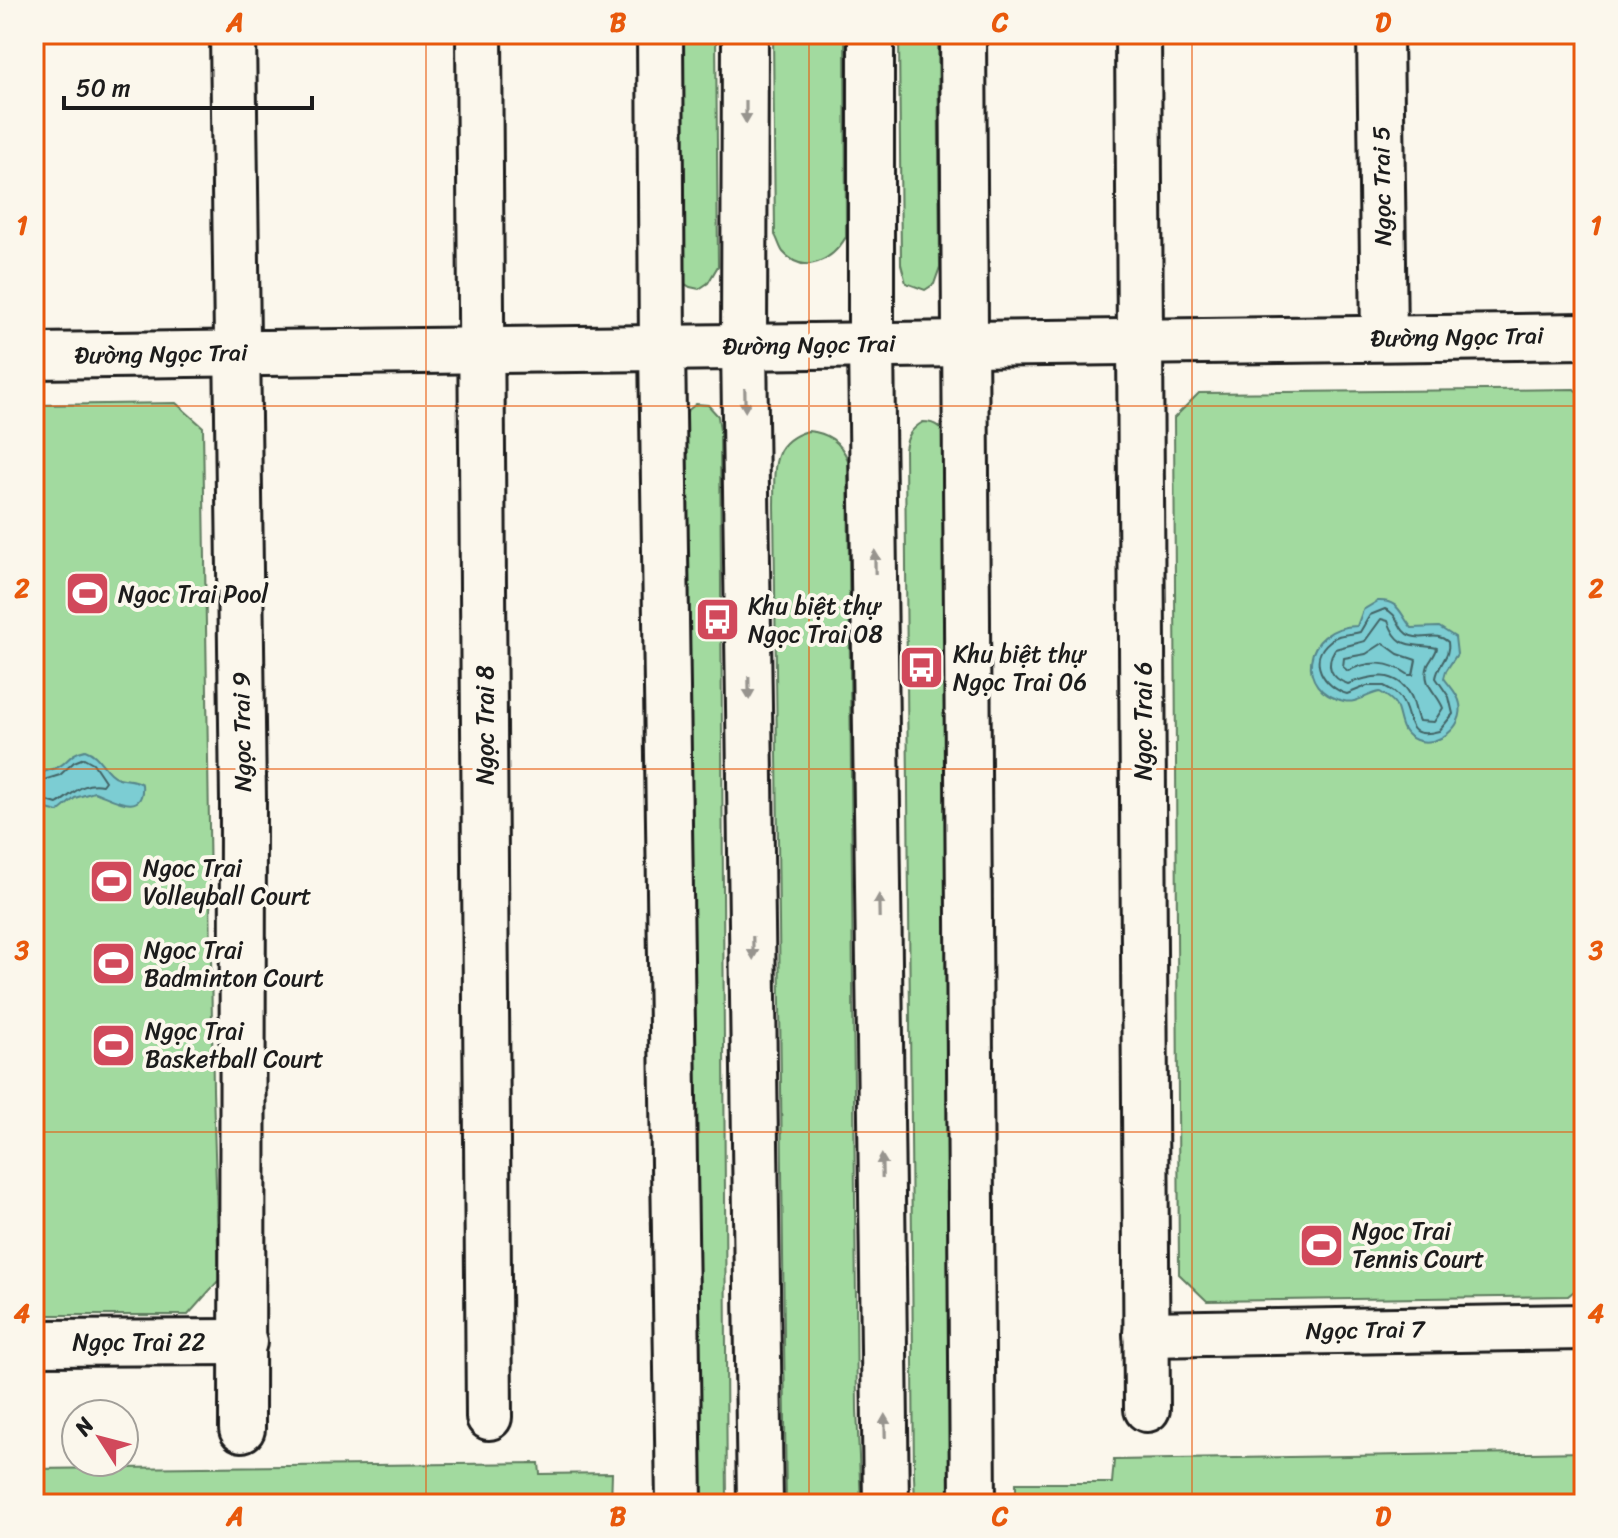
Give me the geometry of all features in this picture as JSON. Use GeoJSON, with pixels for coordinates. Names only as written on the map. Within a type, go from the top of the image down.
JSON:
{"type":"FeatureCollection","features":[{"type":"Feature","properties":{"kind":"street","name":"Ngọc Trai 9"},"geometry":{"type":"LineString","coordinates":[[233,34],[243,800],[242,1429]]}},
{"type":"Feature","properties":{"kind":"street","name":"Ngọc Trai 8"},"geometry":{"type":"LineString","coordinates":[[479,34],[489,1417]]}},
{"type":"Feature","properties":{"kind":"street"},"geometry":{"type":"LineString","coordinates":[[660,34],[679,1504]]}},
{"type":"Feature","properties":{"kind":"street"},"geometry":{"type":"LineString","coordinates":[[745,34],[744,345],[760,1504]]}},
{"type":"Feature","properties":{"kind":"street"},"geometry":{"type":"LineString","coordinates":[[871,34],[871,345],[886,1504]]}},
{"type":"Feature","properties":{"kind":"street"},"geometry":{"type":"LineString","coordinates":[[963,34],[973,1504]]}},
{"type":"Feature","properties":{"kind":"street","name":"Ngọc Trai 6"},"geometry":{"type":"LineString","coordinates":[[1138,34],[1147,1409]]}},
{"type":"Feature","properties":{"kind":"street","name":"Ngọc Trai 5"},"geometry":{"type":"LineString","coordinates":[[1380,34],[1384,338]]}},
{"type":"Feature","properties":{"kind":"street","name":"Đường Ngọc Trai"},"geometry":{"type":"LineString","coordinates":[[34,356],[1584,336]]}},
{"type":"Feature","properties":{"kind":"street","name":"Ngọc Trai 7"},"geometry":{"type":"LineString","coordinates":[[1146,1334],[1584,1327]]}},
{"type":"Feature","properties":{"kind":"street","name":"Ngọc Trai 22"},"geometry":{"type":"LineString","coordinates":[[34,1343],[244,1342]]}},
{"type":"Feature","properties":{"kind":"green space"},"geometry":{"type":"Polygon","coordinates":[[[676,34],[716,34],[718,266],[708,283],[699,289],[682,282],[676,34]]]}},
{"type":"Feature","properties":{"kind":"green space"},"geometry":{"type":"Polygon","coordinates":[[[773,34],[845,34],[846,237],[826,258],[809,264],[791,259],[783,252],[775,235],[773,34]]]}},
{"type":"Feature","properties":{"kind":"green space"},"geometry":{"type":"Polygon","coordinates":[[[899,34],[938,34],[940,267],[934,284],[925,290],[906,283],[901,264],[899,34]]]}},
{"type":"Feature","properties":{"kind":"green space"},"geometry":{"type":"Polygon","coordinates":[[[1574,389],[1584,398],[1584,1283],[1568,1296],[1207,1301],[1179,1274],[1174,418],[1199,393],[1574,389]]]}},
{"type":"Feature","properties":{"kind":"green space"},"geometry":{"type":"Polygon","coordinates":[[[176,403],[203,427],[213,1090],[219,1280],[188,1315],[34,1315],[34,405],[176,403]]]}},
{"type":"Feature","properties":{"kind":"green space"},"geometry":{"type":"Polygon","coordinates":[[[696,404],[708,405],[718,416],[720,431],[727,1504],[691,1504],[681,423],[686,412],[696,404]]]}},
{"type":"Feature","properties":{"kind":"green space"},"geometry":{"type":"Polygon","coordinates":[[[923,422],[938,427],[948,441],[954,1504],[915,1504],[914,1476],[905,450],[910,433],[923,422]]]}},
{"type":"Feature","properties":{"kind":"green space"},"geometry":{"type":"Polygon","coordinates":[[[808,431],[832,439],[848,460],[857,1409],[861,1504],[786,1504],[774,480],[780,450],[786,442],[808,431]]]}},
{"type":"Feature","properties":{"kind":"green space"},"geometry":{"type":"Polygon","coordinates":[[[1584,1452],[1584,1504],[1016,1504],[1016,1483],[1112,1483],[1114,1460],[1584,1452]]]}},
{"type":"Feature","properties":{"kind":"green space"},"geometry":{"type":"Polygon","coordinates":[[[539,1463],[540,1474],[612,1473],[611,1504],[175,1504],[34,1499],[34,1469],[60,1469],[60,1478],[140,1478],[140,1468],[539,1463]]]}},
{"type":"Feature","properties":{"kind":"water"},"geometry":{"type":"Polygon","coordinates":[[[1378,601],[1391,603],[1399,609],[1412,628],[1439,627],[1455,637],[1457,654],[1444,678],[1458,697],[1460,712],[1454,728],[1440,738],[1424,742],[1410,737],[1403,729],[1395,704],[1380,692],[1344,701],[1328,695],[1317,686],[1311,660],[1315,648],[1324,637],[1338,629],[1357,626],[1363,610],[1378,601]]]}},
{"type":"Feature","properties":{"kind":"water"},"geometry":{"type":"Polygon","coordinates":[[[85,750],[114,776],[142,784],[138,801],[125,803],[94,792],[75,798],[58,812],[39,807],[34,800],[36,776],[60,766],[75,753],[85,750]]]}},
{"type":"Feature","properties":{"kind":"water"},"geometry":{"type":"Polygon","coordinates":[[[34,1499],[175,1504],[34,1504],[34,1499]]]}},
{"type":"Feature","properties":{"kind":"place","name":"Ngoc Trai Pool"},"geometry":{"type":"Point","coordinates":[87,594]}},
{"type":"Feature","properties":{"kind":"place","name":"Khu biệt thự Ngọc Trai 08"},"geometry":{"type":"Point","coordinates":[717,620]}},
{"type":"Feature","properties":{"kind":"place","name":"Khu biệt thự Ngọc Trai 06"},"geometry":{"type":"Point","coordinates":[922,668]}},
{"type":"Feature","properties":{"kind":"place","name":"Ngoc Trai Volleyball Court"},"geometry":{"type":"Point","coordinates":[112,882]}},
{"type":"Feature","properties":{"kind":"place","name":"Ngoc Trai Badminton Court"},"geometry":{"type":"Point","coordinates":[113,964]}},
{"type":"Feature","properties":{"kind":"place","name":"Ngọc Trai Basketball Court"},"geometry":{"type":"Point","coordinates":[114,1045]}},
{"type":"Feature","properties":{"kind":"place","name":"Ngoc Trai Tennis Court"},"geometry":{"type":"Point","coordinates":[1321,1245]}}]}
